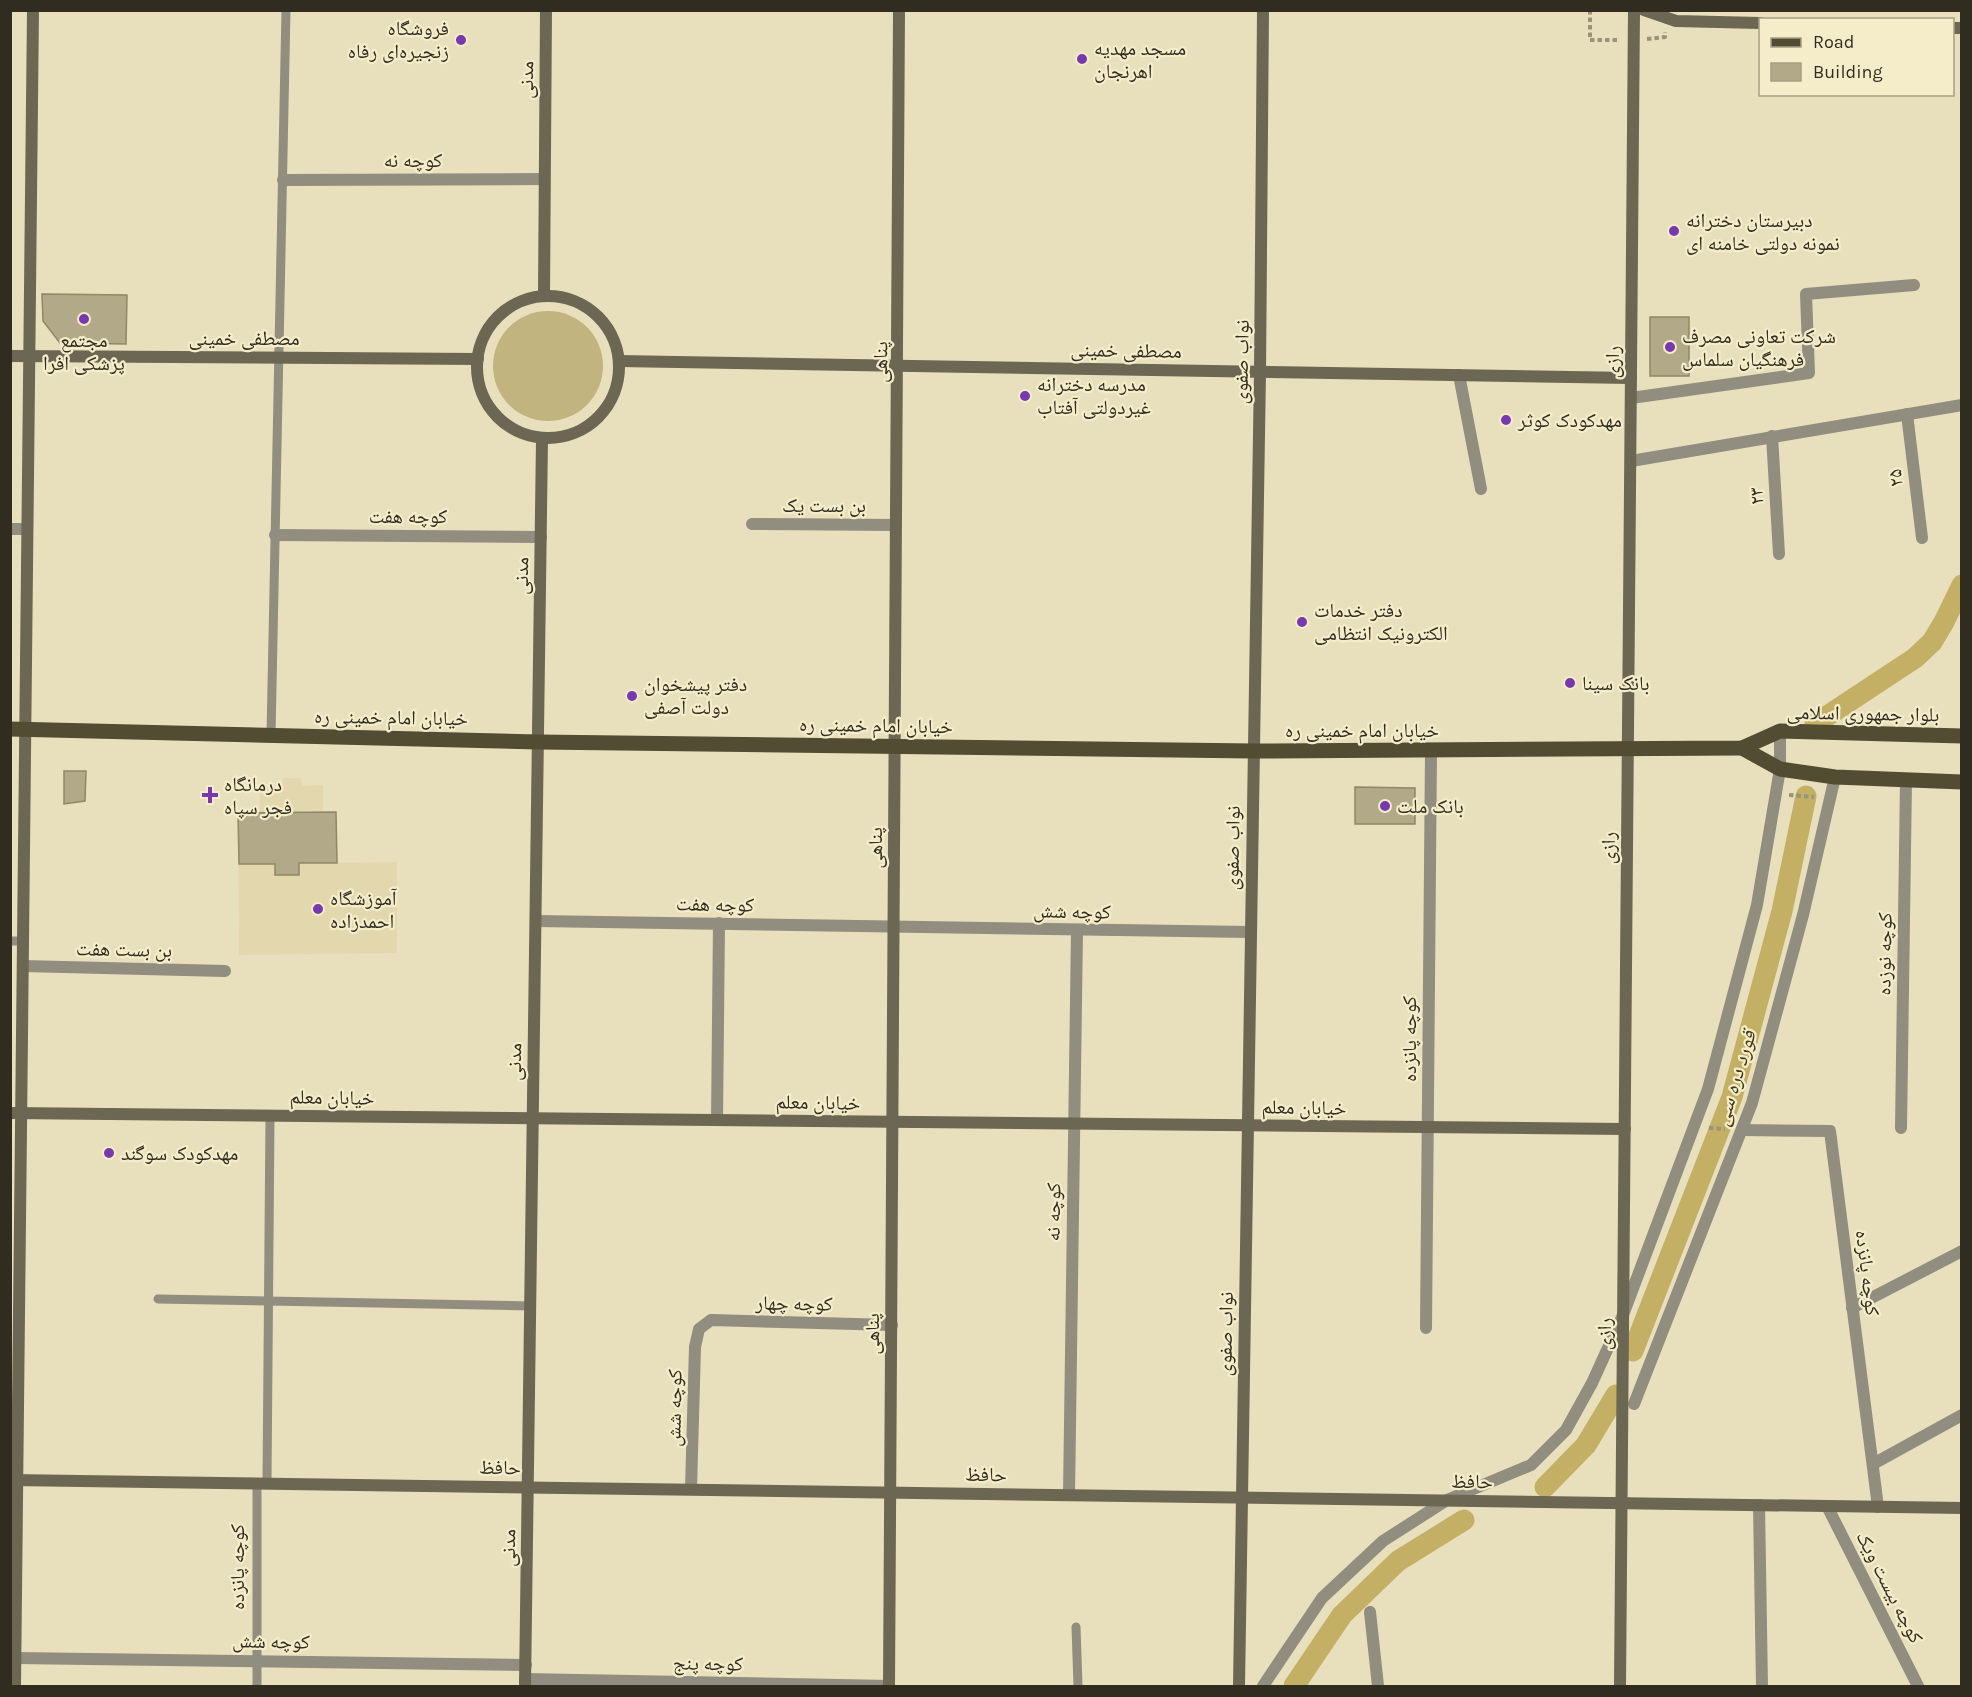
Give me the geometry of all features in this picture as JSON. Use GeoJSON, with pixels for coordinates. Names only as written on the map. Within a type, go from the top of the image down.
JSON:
{"type":"FeatureCollection","features":[{"type":"Feature","properties":{"kind":"main road","name":"خیابان امام خمینی ره"},"geometry":{"type":"LineString","coordinates":[[17,729],[538,742],[1252,752],[1628,747],[1742,748]]}},
{"type":"Feature","properties":{"kind":"main road","name":"بلوار جمهوری اسلامی"},"geometry":{"type":"LineString","coordinates":[[1742,748],[1780,731],[1962,736]]}},
{"type":"Feature","properties":{"kind":"main road"},"geometry":{"type":"LineString","coordinates":[[1742,748],[1780,769],[1835,777],[1962,782]]}},
{"type":"Feature","properties":{"kind":"street"},"geometry":{"type":"LineString","coordinates":[[14,1682],[16,1113],[23,966],[17,941],[17,729],[27,530],[33,10]]}},
{"type":"Feature","properties":{"kind":"street","name":"مدنی"},"geometry":{"type":"LineString","coordinates":[[544,295],[546,10]]}},
{"type":"Feature","properties":{"kind":"street","name":"پناهی"},"geometry":{"type":"LineString","coordinates":[[890,1686],[896,525],[900,366],[899,10]]}},
{"type":"Feature","properties":{"kind":"street","name":"نواب صفوی"},"geometry":{"type":"LineString","coordinates":[[1239,1686],[1252,752],[1260,372],[1263,10]]}},
{"type":"Feature","properties":{"kind":"street","name":"رازی"},"geometry":{"type":"LineString","coordinates":[[1620,1686],[1634,10]]}},
{"type":"Feature","properties":{"kind":"street"},"geometry":{"type":"LineString","coordinates":[[1644,10],[1676,21],[1759,23]]}},
{"type":"Feature","properties":{"kind":"street","name":"کوچه نه"},"geometry":{"type":"LineString","coordinates":[[282,180],[544,179]]}},
{"type":"Feature","properties":{"kind":"street"},"geometry":{"type":"LineString","coordinates":[[1631,398],[1809,373],[1806,294],[1914,285]]}},
{"type":"Feature","properties":{"kind":"street"},"geometry":{"type":"LineString","coordinates":[[544,295],[564,296],[582,303],[598,314],[610,329],[619,361],[616,391],[606,410],[589,426],[569,436],[542,439],[508,426],[493,412],[483,395],[477,375],[478,359],[484,336],[495,320],[509,307],[526,298],[544,295]]}},
{"type":"Feature","properties":{"kind":"street","name":"مصطفی خمینی"},"geometry":{"type":"LineString","coordinates":[[10,357],[478,359]]}},
{"type":"Feature","properties":{"kind":"street","name":"مصطفی خمینی"},"geometry":{"type":"LineString","coordinates":[[619,361],[1631,378]]}},
{"type":"Feature","properties":{"kind":"street"},"geometry":{"type":"LineString","coordinates":[[1459,375],[1481,489]]}},
{"type":"Feature","properties":{"kind":"street"},"geometry":{"type":"LineString","coordinates":[[1631,461],[1962,405]]}},
{"type":"Feature","properties":{"kind":"street","name":"۲۵"},"geometry":{"type":"LineString","coordinates":[[1907,414],[1922,538]]}},
{"type":"Feature","properties":{"kind":"street","name":"۲۳"},"geometry":{"type":"LineString","coordinates":[[1772,436],[1779,554]]}},
{"type":"Feature","properties":{"kind":"street","name":"مدنی"},"geometry":{"type":"LineString","coordinates":[[525,1683],[542,439]]}},
{"type":"Feature","properties":{"kind":"street","name":"بن بست یک"},"geometry":{"type":"LineString","coordinates":[[752,524],[896,525]]}},
{"type":"Feature","properties":{"kind":"street"},"geometry":{"type":"LineString","coordinates":[[10,529],[27,530]]}},
{"type":"Feature","properties":{"kind":"street","name":"کوچه هفت"},"geometry":{"type":"LineString","coordinates":[[275,535],[541,537]]}},
{"type":"Feature","properties":{"kind":"street"},"geometry":{"type":"LineString","coordinates":[[1263,1686],[1322,1598],[1383,1541],[1447,1500],[1531,1465],[1566,1430],[1592,1383],[1623,1316],[1708,1089],[1757,905],[1780,769],[1780,731]]}},
{"type":"Feature","properties":{"kind":"street","name":"کوچه پانزده"},"geometry":{"type":"LineString","coordinates":[[1426,1328],[1431,751]]}},
{"type":"Feature","properties":{"kind":"street"},"geometry":{"type":"LineString","coordinates":[[1634,1404],[1735,1130],[1752,1103],[1803,915],[1835,777]]}},
{"type":"Feature","properties":{"kind":"street","name":"کوچه نوزده"},"geometry":{"type":"LineString","coordinates":[[1901,1128],[1906,781]]}},
{"type":"Feature","properties":{"kind":"street","name":"کوچه هفت"},"geometry":{"type":"LineString","coordinates":[[536,921],[719,922],[894,928]]}},
{"type":"Feature","properties":{"kind":"street"},"geometry":{"type":"LineString","coordinates":[[717,1120],[719,922]]}},
{"type":"Feature","properties":{"kind":"street","name":"کوچه شش"},"geometry":{"type":"LineString","coordinates":[[894,928],[1250,932]]}},
{"type":"Feature","properties":{"kind":"street","name":"کوچه نه"},"geometry":{"type":"LineString","coordinates":[[1069,1495],[1077,930]]}},
{"type":"Feature","properties":{"kind":"street","name":"بن بست هفت"},"geometry":{"type":"LineString","coordinates":[[23,966],[225,970]]}},
{"type":"Feature","properties":{"kind":"street","name":"خیابان معلم"},"geometry":{"type":"LineString","coordinates":[[16,1113],[1625,1129]]}},
{"type":"Feature","properties":{"kind":"street","name":"کوچه پانزده"},"geometry":{"type":"LineString","coordinates":[[1735,1130],[1830,1131],[1878,1507]]}},
{"type":"Feature","properties":{"kind":"street"},"geometry":{"type":"LineString","coordinates":[[1852,1308],[1962,1251]]}},
{"type":"Feature","properties":{"kind":"street","name":"کوچه چهار"},"geometry":{"type":"LineString","coordinates":[[699,1329],[711,1320],[892,1325]]}},
{"type":"Feature","properties":{"kind":"street","name":"کوچه شش"},"geometry":{"type":"LineString","coordinates":[[692,1489],[695,1347],[699,1329]]}},
{"type":"Feature","properties":{"kind":"street"},"geometry":{"type":"LineString","coordinates":[[1873,1464],[1962,1415]]}},
{"type":"Feature","properties":{"kind":"street","name":"حافظ"},"geometry":{"type":"LineString","coordinates":[[14,1480],[1962,1508]]}},
{"type":"Feature","properties":{"kind":"street"},"geometry":{"type":"LineString","coordinates":[[1759,1505],[1762,1686]]}},
{"type":"Feature","properties":{"kind":"street","name":"کوچه بیست ویک"},"geometry":{"type":"LineString","coordinates":[[1827,1506],[1918,1686]]}},
{"type":"Feature","properties":{"kind":"street"},"geometry":{"type":"LineString","coordinates":[[1370,1612],[1378,1686]]}},
{"type":"Feature","properties":{"kind":"street","name":"کوچه شش"},"geometry":{"type":"LineString","coordinates":[[15,1658],[526,1665]]}},
{"type":"Feature","properties":{"kind":"street","name":"کوچه پنج"},"geometry":{"type":"LineString","coordinates":[[525,1683],[890,1686]]}},
{"type":"Feature","properties":{"kind":"lane"},"geometry":{"type":"LineString","coordinates":[[271,735],[286,10]]}},
{"type":"Feature","properties":{"kind":"lane","name":"کوچه پانزده"},"geometry":{"type":"LineString","coordinates":[[257,1686],[269,1302],[270,1116]]}},
{"type":"Feature","properties":{"kind":"lane"},"geometry":{"type":"LineString","coordinates":[[158,1299],[531,1306]]}},
{"type":"Feature","properties":{"kind":"lane"},"geometry":{"type":"LineString","coordinates":[[1076,1627],[1078,1686]]}},
{"type":"Feature","properties":{"kind":"path"},"geometry":{"type":"LineString","coordinates":[[1778,794],[1819,797]]}},
{"type":"Feature","properties":{"kind":"path"},"geometry":{"type":"LineString","coordinates":[[1706,1128],[1735,1130]]}},
{"type":"Feature","properties":{"kind":"shaded area"},"geometry":{"type":"Polygon","coordinates":[[[548,311],[569,315],[587,327],[599,345],[603,366],[599,387],[587,405],[569,417],[548,421],[527,417],[509,405],[497,387],[493,366],[497,345],[509,327],[527,315],[548,311]]]}},
{"type":"Feature","properties":{"kind":"shaded area","name":"آموزشگاه احمدزاده"},"geometry":{"type":"Polygon","coordinates":[[[283,778],[301,778],[302,786],[323,785],[323,813],[336,812],[337,863],[397,862],[397,953],[239,955],[238,813],[260,814],[260,787],[282,787],[283,778]]]}},
{"type":"Feature","properties":{"kind":"building","name":"مجتمع پزشکی افرا"},"geometry":{"type":"Polygon","coordinates":[[[42,294],[127,295],[126,344],[60,343],[43,321],[42,294]]]}},
{"type":"Feature","properties":{"kind":"building","name":"شرکت تعاونی مصرف فرهنگیان سلماس"},"geometry":{"type":"Polygon","coordinates":[[[1650,317],[1689,317],[1689,376],[1650,376],[1650,317]]]}},
{"type":"Feature","properties":{"kind":"building"},"geometry":{"type":"Polygon","coordinates":[[[64,771],[86,771],[85,801],[64,804],[64,771]]]}},
{"type":"Feature","properties":{"kind":"building","name":"بانک ملت"},"geometry":{"type":"Polygon","coordinates":[[[1355,787],[1415,788],[1415,824],[1355,824],[1355,787]]]}},
{"type":"Feature","properties":{"kind":"building"},"geometry":{"type":"Polygon","coordinates":[[[336,812],[337,863],[299,863],[299,875],[275,875],[275,864],[239,864],[238,813],[336,812]]]}},
{"type":"Feature","properties":{"kind":"waterway","name":"قورد دره سی"},"geometry":{"type":"LineString","coordinates":[[1815,724],[1915,658],[1932,642],[1962,585]]}},
{"type":"Feature","properties":{"kind":"waterway","name":"قورد دره سی"},"geometry":{"type":"LineString","coordinates":[[1633,1351],[1732,1097],[1782,911],[1806,796]]}},
{"type":"Feature","properties":{"kind":"waterway","name":"قورد دره سی"},"geometry":{"type":"LineString","coordinates":[[1545,1487],[1586,1445],[1616,1395]]}},
{"type":"Feature","properties":{"kind":"waterway"},"geometry":{"type":"LineString","coordinates":[[1294,1686],[1342,1615],[1398,1561],[1464,1520]]}},
{"type":"Feature","properties":{"kind":"place","name":"فروشگاه زنجیره‌ای رفاه"},"geometry":{"type":"Point","coordinates":[461,40]}},
{"type":"Feature","properties":{"kind":"place","name":"مسجد مهدیه اهرنجان"},"geometry":{"type":"Point","coordinates":[1082,59]}},
{"type":"Feature","properties":{"kind":"place","name":"دبیرستان دخترانه نمونه دولتی خامنه ای"},"geometry":{"type":"Point","coordinates":[1674,231]}},
{"type":"Feature","properties":{"kind":"place","name":"مجتمع پزشکی افرا"},"geometry":{"type":"Point","coordinates":[84,319]}},
{"type":"Feature","properties":{"kind":"place","name":"شرکت تعاونی مصرف فرهنگیان سلماس"},"geometry":{"type":"Point","coordinates":[1670,347]}},
{"type":"Feature","properties":{"kind":"place","name":"مدرسه دخترانه غیردولتی آفتاب"},"geometry":{"type":"Point","coordinates":[1025,396]}},
{"type":"Feature","properties":{"kind":"place","name":"مهدکودک کوثر"},"geometry":{"type":"Point","coordinates":[1506,420]}},
{"type":"Feature","properties":{"kind":"place","name":"دفتر خدمات الکترونیک انتظامی"},"geometry":{"type":"Point","coordinates":[1302,622]}},
{"type":"Feature","properties":{"kind":"place","name":"بانک سینا"},"geometry":{"type":"Point","coordinates":[1570,683]}},
{"type":"Feature","properties":{"kind":"place","name":"دفتر پیشخوان دولت آصفی"},"geometry":{"type":"Point","coordinates":[632,696]}},
{"type":"Feature","properties":{"kind":"place","name":"درمانگاه فجر سپاه"},"geometry":{"type":"Point","coordinates":[210,795]}},
{"type":"Feature","properties":{"kind":"place","name":"بانک ملت"},"geometry":{"type":"Point","coordinates":[1385,806]}},
{"type":"Feature","properties":{"kind":"place","name":"آموزشگاه احمدزاده"},"geometry":{"type":"Point","coordinates":[318,909]}},
{"type":"Feature","properties":{"kind":"place","name":"مهدکودک سوگند"},"geometry":{"type":"Point","coordinates":[109,1153]}}]}
